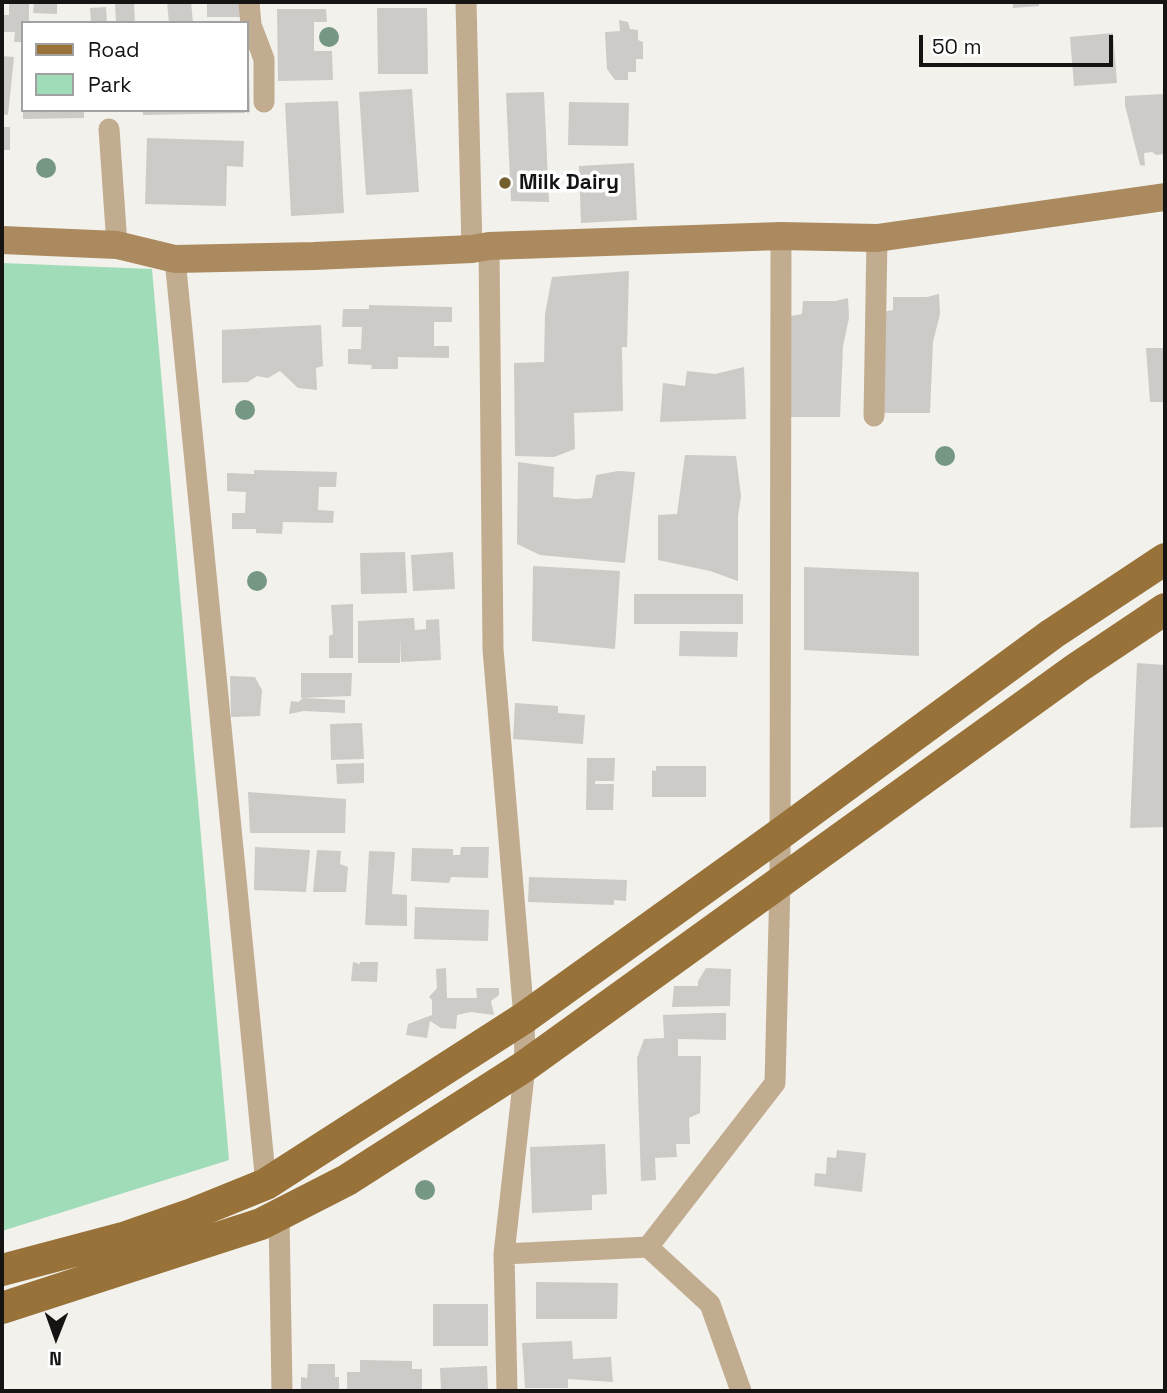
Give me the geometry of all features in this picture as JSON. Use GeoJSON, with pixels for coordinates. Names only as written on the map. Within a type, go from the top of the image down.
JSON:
{"type":"FeatureCollection","features":[{"type":"Feature","properties":{"kind":"main road"},"geometry":{"type":"LineString","coordinates":[[2,1270],[123,1238],[266,1184],[524,1018],[1052,634],[1165,559]]}},
{"type":"Feature","properties":{"kind":"main road"},"geometry":{"type":"LineString","coordinates":[[2,1308],[261,1224],[347,1180],[525,1066],[1077,668],[1165,609]]}},
{"type":"Feature","properties":{"kind":"street"},"geometry":{"type":"LineString","coordinates":[[249,2],[251,25],[264,59],[264,102]]}},
{"type":"Feature","properties":{"kind":"street"},"geometry":{"type":"LineString","coordinates":[[466,2],[481,247],[492,649],[524,1018],[525,1066],[504,1254],[507,1391]]}},
{"type":"Feature","properties":{"kind":"street"},"geometry":{"type":"LineString","coordinates":[[109,128],[117,245]]}},
{"type":"Feature","properties":{"kind":"street"},"geometry":{"type":"LineString","coordinates":[[2,240],[117,245],[174,259],[781,236],[877,238],[1165,197]]}},
{"type":"Feature","properties":{"kind":"street"},"geometry":{"type":"LineString","coordinates":[[648,1247],[775,1083],[780,882],[781,236]]}},
{"type":"Feature","properties":{"kind":"street"},"geometry":{"type":"LineString","coordinates":[[874,416],[877,238]]}},
{"type":"Feature","properties":{"kind":"street"},"geometry":{"type":"LineString","coordinates":[[174,259],[266,1184]]}},
{"type":"Feature","properties":{"kind":"street"},"geometry":{"type":"LineString","coordinates":[[279,1216],[282,1391]]}},
{"type":"Feature","properties":{"kind":"street"},"geometry":{"type":"LineString","coordinates":[[504,1254],[648,1247],[710,1304],[741,1391]]}},
{"type":"Feature","properties":{"kind":"green space"},"geometry":{"type":"Polygon","coordinates":[[[2,263],[152,269],[229,1160],[2,1231],[2,263]]]}},
{"type":"Feature","properties":{"kind":"building"},"geometry":{"type":"Polygon","coordinates":[[[9,2],[29,2],[29,21],[21,21],[21,42],[14,42],[15,32],[2,32],[2,15],[9,15],[9,2]]]}},
{"type":"Feature","properties":{"kind":"building"},"geometry":{"type":"Polygon","coordinates":[[[34,2],[57,2],[57,14],[33,13],[34,2]]]}},
{"type":"Feature","properties":{"kind":"building"},"geometry":{"type":"Polygon","coordinates":[[[115,2],[134,2],[135,21],[116,21],[115,2]]]}},
{"type":"Feature","properties":{"kind":"building"},"geometry":{"type":"Polygon","coordinates":[[[167,2],[191,2],[193,21],[169,21],[167,2]]]}},
{"type":"Feature","properties":{"kind":"building"},"geometry":{"type":"Polygon","coordinates":[[[207,2],[241,2],[240,17],[207,17],[207,2]]]}},
{"type":"Feature","properties":{"kind":"building"},"geometry":{"type":"Polygon","coordinates":[[[1013,2],[1039,2],[1039,6],[1013,8],[1013,2]]]}},
{"type":"Feature","properties":{"kind":"building"},"geometry":{"type":"Polygon","coordinates":[[[106,7],[107,21],[91,21],[90,8],[106,7]]]}},
{"type":"Feature","properties":{"kind":"building"},"geometry":{"type":"Polygon","coordinates":[[[377,8],[427,8],[428,74],[378,74],[377,8]]]}},
{"type":"Feature","properties":{"kind":"building"},"geometry":{"type":"Polygon","coordinates":[[[277,9],[326,9],[327,22],[314,22],[314,51],[332,51],[333,80],[278,81],[277,9]]]}},
{"type":"Feature","properties":{"kind":"building"},"geometry":{"type":"Polygon","coordinates":[[[619,20],[628,22],[630,29],[638,30],[638,40],[643,42],[643,59],[636,59],[636,72],[628,72],[628,80],[615,80],[607,69],[605,32],[620,31],[619,20]]]}},
{"type":"Feature","properties":{"kind":"building"},"geometry":{"type":"Polygon","coordinates":[[[1113,33],[1117,83],[1074,86],[1070,37],[1113,33]]]}},
{"type":"Feature","properties":{"kind":"building"},"geometry":{"type":"Polygon","coordinates":[[[2,56],[14,57],[8,115],[2,114],[2,56]]]}},
{"type":"Feature","properties":{"kind":"building"},"geometry":{"type":"Polygon","coordinates":[[[248,74],[249,74],[250,112],[247,113],[248,74]]]}},
{"type":"Feature","properties":{"kind":"building"},"geometry":{"type":"Polygon","coordinates":[[[412,89],[419,192],[366,195],[359,92],[412,89]]]}},
{"type":"Feature","properties":{"kind":"building"},"geometry":{"type":"Polygon","coordinates":[[[544,92],[549,202],[511,201],[506,93],[544,92]]]}},
{"type":"Feature","properties":{"kind":"building"},"geometry":{"type":"Polygon","coordinates":[[[1165,94],[1165,154],[1144,153],[1145,166],[1140,165],[1125,96],[1165,94]]]}},
{"type":"Feature","properties":{"kind":"building"},"geometry":{"type":"Polygon","coordinates":[[[338,101],[344,213],[291,216],[285,103],[338,101]]]}},
{"type":"Feature","properties":{"kind":"building"},"geometry":{"type":"Polygon","coordinates":[[[569,102],[629,103],[628,146],[568,145],[569,102]]]}},
{"type":"Feature","properties":{"kind":"building"},"geometry":{"type":"Polygon","coordinates":[[[23,112],[84,112],[84,118],[23,119],[23,112]]]}},
{"type":"Feature","properties":{"kind":"building"},"geometry":{"type":"Polygon","coordinates":[[[143,112],[245,112],[245,113],[143,115],[143,112]]]}},
{"type":"Feature","properties":{"kind":"building"},"geometry":{"type":"Polygon","coordinates":[[[2,127],[10,127],[10,150],[2,150],[2,127]]]}},
{"type":"Feature","properties":{"kind":"building"},"geometry":{"type":"Polygon","coordinates":[[[147,138],[244,141],[243,167],[227,166],[226,206],[145,204],[147,138]]]}},
{"type":"Feature","properties":{"kind":"building"},"geometry":{"type":"Polygon","coordinates":[[[634,163],[637,220],[581,223],[579,166],[634,163]]]}},
{"type":"Feature","properties":{"kind":"building"},"geometry":{"type":"Polygon","coordinates":[[[629,271],[627,347],[622,347],[623,411],[574,413],[575,449],[554,457],[515,456],[514,363],[544,362],[545,314],[552,277],[629,271]]]}},
{"type":"Feature","properties":{"kind":"building"},"geometry":{"type":"Polygon","coordinates":[[[939,294],[940,314],[933,342],[930,413],[881,413],[882,312],[893,310],[893,297],[927,297],[939,294]]]}},
{"type":"Feature","properties":{"kind":"building"},"geometry":{"type":"Polygon","coordinates":[[[848,298],[849,318],[843,346],[840,417],[791,417],[791,316],[802,314],[803,301],[836,301],[848,298]]]}},
{"type":"Feature","properties":{"kind":"building"},"geometry":{"type":"Polygon","coordinates":[[[369,305],[452,307],[452,322],[434,322],[434,346],[449,346],[449,358],[398,357],[398,369],[371,369],[372,365],[348,364],[348,349],[361,349],[362,327],[342,327],[343,309],[369,309],[369,305]]]}},
{"type":"Feature","properties":{"kind":"building"},"geometry":{"type":"Polygon","coordinates":[[[321,325],[323,366],[316,368],[317,390],[298,388],[280,371],[268,378],[257,376],[248,382],[222,383],[222,330],[321,325]]]}},
{"type":"Feature","properties":{"kind":"building"},"geometry":{"type":"Polygon","coordinates":[[[1146,348],[1165,348],[1165,402],[1150,402],[1146,348]]]}},
{"type":"Feature","properties":{"kind":"building"},"geometry":{"type":"Polygon","coordinates":[[[744,367],[746,419],[660,422],[663,383],[685,386],[687,371],[715,374],[744,367]]]}},
{"type":"Feature","properties":{"kind":"building"},"geometry":{"type":"Polygon","coordinates":[[[685,455],[736,456],[741,496],[738,516],[738,581],[710,571],[658,560],[658,515],[677,514],[685,455]]]}},
{"type":"Feature","properties":{"kind":"building"},"geometry":{"type":"Polygon","coordinates":[[[518,462],[554,467],[553,497],[576,499],[592,498],[596,475],[618,471],[635,472],[625,563],[540,555],[517,544],[518,462]]]}},
{"type":"Feature","properties":{"kind":"building"},"geometry":{"type":"Polygon","coordinates":[[[254,470],[337,472],[336,487],[319,487],[318,510],[334,511],[333,523],[283,522],[282,534],[256,533],[256,529],[232,529],[232,513],[245,513],[246,492],[227,491],[227,473],[254,474],[254,470]]]}},
{"type":"Feature","properties":{"kind":"building"},"geometry":{"type":"Polygon","coordinates":[[[405,552],[407,593],[361,594],[360,553],[405,552]]]}},
{"type":"Feature","properties":{"kind":"building"},"geometry":{"type":"Polygon","coordinates":[[[453,552],[455,589],[413,591],[411,555],[453,552]]]}},
{"type":"Feature","properties":{"kind":"building"},"geometry":{"type":"Polygon","coordinates":[[[533,566],[620,571],[615,649],[532,641],[533,566]]]}},
{"type":"Feature","properties":{"kind":"building"},"geometry":{"type":"Polygon","coordinates":[[[804,567],[919,572],[919,656],[804,650],[804,567]]]}},
{"type":"Feature","properties":{"kind":"building"},"geometry":{"type":"Polygon","coordinates":[[[634,594],[743,594],[743,624],[634,624],[634,594]]]}},
{"type":"Feature","properties":{"kind":"building"},"geometry":{"type":"Polygon","coordinates":[[[353,604],[353,658],[329,658],[329,636],[333,634],[331,605],[353,604]]]}},
{"type":"Feature","properties":{"kind":"building"},"geometry":{"type":"Polygon","coordinates":[[[414,618],[415,630],[426,629],[426,620],[439,619],[441,660],[401,662],[400,638],[400,663],[358,663],[358,621],[414,618]]]}},
{"type":"Feature","properties":{"kind":"building"},"geometry":{"type":"Polygon","coordinates":[[[680,631],[738,632],[737,657],[679,656],[680,631]]]}},
{"type":"Feature","properties":{"kind":"building"},"geometry":{"type":"Polygon","coordinates":[[[1137,663],[1165,665],[1165,827],[1130,828],[1137,663]]]}},
{"type":"Feature","properties":{"kind":"building"},"geometry":{"type":"Polygon","coordinates":[[[301,673],[352,673],[351,696],[301,698],[301,673]]]}},
{"type":"Feature","properties":{"kind":"building"},"geometry":{"type":"Polygon","coordinates":[[[230,676],[255,677],[262,690],[260,716],[231,717],[230,676]]]}},
{"type":"Feature","properties":{"kind":"building"},"geometry":{"type":"Polygon","coordinates":[[[303,698],[345,700],[345,713],[304,711],[289,714],[291,701],[298,702],[303,698]]]}},
{"type":"Feature","properties":{"kind":"building"},"geometry":{"type":"Polygon","coordinates":[[[515,703],[558,706],[558,713],[585,715],[583,744],[513,739],[515,703]]]}},
{"type":"Feature","properties":{"kind":"building"},"geometry":{"type":"Polygon","coordinates":[[[362,723],[364,759],[331,760],[330,724],[362,723]]]}},
{"type":"Feature","properties":{"kind":"building"},"geometry":{"type":"Polygon","coordinates":[[[587,758],[615,758],[614,781],[595,781],[595,784],[614,784],[613,810],[586,810],[587,758]]]}},
{"type":"Feature","properties":{"kind":"building"},"geometry":{"type":"Polygon","coordinates":[[[364,763],[364,783],[337,784],[336,764],[364,763]]]}},
{"type":"Feature","properties":{"kind":"building"},"geometry":{"type":"Polygon","coordinates":[[[656,766],[706,766],[706,797],[652,797],[652,770],[656,771],[656,766]]]}},
{"type":"Feature","properties":{"kind":"building"},"geometry":{"type":"Polygon","coordinates":[[[248,792],[346,799],[345,833],[250,833],[248,792]]]}},
{"type":"Feature","properties":{"kind":"building"},"geometry":{"type":"Polygon","coordinates":[[[255,847],[310,850],[306,892],[254,890],[255,847]]]}},
{"type":"Feature","properties":{"kind":"building"},"geometry":{"type":"Polygon","coordinates":[[[461,847],[489,847],[488,878],[451,877],[449,883],[411,881],[412,848],[453,849],[453,855],[460,855],[461,847]]]}},
{"type":"Feature","properties":{"kind":"building"},"geometry":{"type":"Polygon","coordinates":[[[317,850],[341,851],[340,864],[348,867],[346,892],[313,892],[317,850]]]}},
{"type":"Feature","properties":{"kind":"building"},"geometry":{"type":"Polygon","coordinates":[[[369,851],[395,852],[392,894],[407,895],[407,926],[365,925],[369,851]]]}},
{"type":"Feature","properties":{"kind":"building"},"geometry":{"type":"Polygon","coordinates":[[[529,877],[627,880],[626,901],[614,900],[614,905],[528,902],[529,877]]]}},
{"type":"Feature","properties":{"kind":"building"},"geometry":{"type":"Polygon","coordinates":[[[415,907],[489,910],[488,941],[414,939],[415,907]]]}},
{"type":"Feature","properties":{"kind":"building"},"geometry":{"type":"Polygon","coordinates":[[[353,962],[378,962],[377,982],[351,981],[353,962]]]}},
{"type":"Feature","properties":{"kind":"building"},"geometry":{"type":"Polygon","coordinates":[[[446,968],[447,998],[477,998],[476,988],[499,988],[499,995],[491,1001],[494,1015],[471,1012],[457,1015],[456,1029],[441,1028],[430,1021],[427,1038],[406,1035],[408,1024],[432,1015],[432,1000],[429,997],[437,988],[436,969],[446,968]]]}},
{"type":"Feature","properties":{"kind":"building"},"geometry":{"type":"Polygon","coordinates":[[[706,968],[731,969],[730,1006],[672,1007],[674,986],[698,986],[706,968]]]}},
{"type":"Feature","properties":{"kind":"building"},"geometry":{"type":"Polygon","coordinates":[[[726,1013],[726,1040],[678,1039],[678,1056],[701,1056],[700,1113],[689,1118],[690,1144],[676,1144],[677,1157],[655,1158],[656,1180],[641,1181],[637,1058],[644,1039],[664,1038],[663,1015],[726,1013]]]}},
{"type":"Feature","properties":{"kind":"building"},"geometry":{"type":"Polygon","coordinates":[[[605,1144],[607,1194],[592,1195],[592,1210],[532,1213],[530,1147],[605,1144]]]}},
{"type":"Feature","properties":{"kind":"building"},"geometry":{"type":"Polygon","coordinates":[[[837,1150],[866,1153],[862,1192],[814,1186],[815,1173],[826,1174],[827,1157],[836,1158],[837,1150]]]}},
{"type":"Feature","properties":{"kind":"building"},"geometry":{"type":"Polygon","coordinates":[[[536,1282],[618,1283],[617,1319],[536,1319],[536,1282]]]}},
{"type":"Feature","properties":{"kind":"building"},"geometry":{"type":"Polygon","coordinates":[[[433,1304],[488,1304],[488,1346],[433,1346],[433,1304]]]}},
{"type":"Feature","properties":{"kind":"building"},"geometry":{"type":"Polygon","coordinates":[[[572,1341],[573,1359],[611,1357],[613,1382],[568,1379],[568,1388],[525,1388],[522,1343],[572,1341]]]}},
{"type":"Feature","properties":{"kind":"building"},"geometry":{"type":"Polygon","coordinates":[[[360,1360],[412,1361],[412,1369],[422,1369],[422,1391],[347,1391],[347,1372],[360,1372],[360,1360]]]}},
{"type":"Feature","properties":{"kind":"building"},"geometry":{"type":"Polygon","coordinates":[[[308,1364],[335,1364],[339,1391],[301,1391],[301,1377],[307,1378],[308,1364]]]}},
{"type":"Feature","properties":{"kind":"building"},"geometry":{"type":"Polygon","coordinates":[[[487,1366],[488,1391],[441,1391],[440,1368],[487,1366]]]}},
{"type":"Feature","properties":{"kind":"place","name":"Milk Dairy"},"geometry":{"type":"Point","coordinates":[505,183]}}]}
